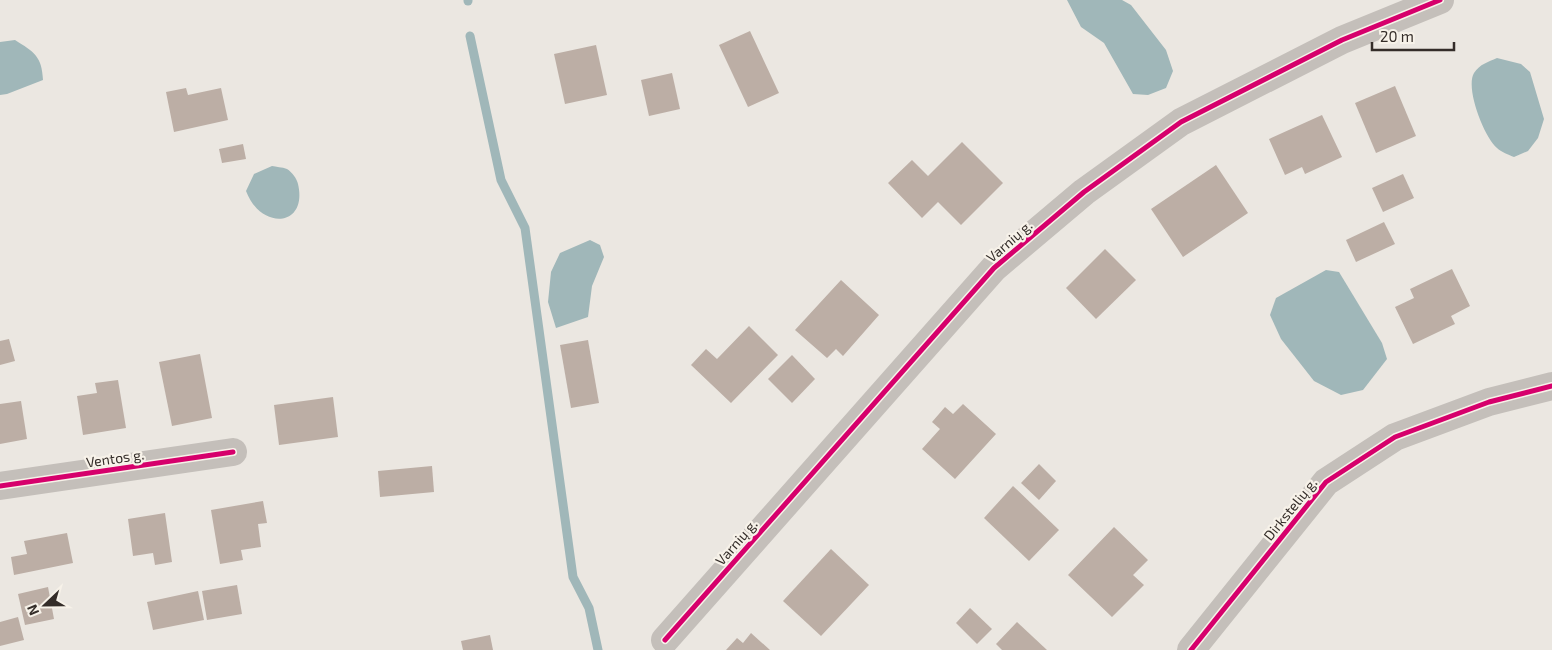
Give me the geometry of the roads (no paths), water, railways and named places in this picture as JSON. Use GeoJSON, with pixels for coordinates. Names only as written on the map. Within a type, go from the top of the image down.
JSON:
{"type":"FeatureCollection","features":[{"type":"Feature","properties":{"kind":"street","name":"Varnių g."},"geometry":{"type":"LineString","coordinates":[[664,640],[994,268],[1084,192],[1181,122],[1342,40],[1440,0]]}},
{"type":"Feature","properties":{"kind":"street","name":"Dirkstelių g."},"geometry":{"type":"LineString","coordinates":[[1191,650],[1326,482],[1395,437],[1489,402],[1552,386]]}},
{"type":"Feature","properties":{"kind":"street","name":"Ventos g."},"geometry":{"type":"LineString","coordinates":[[0,486],[233,452]]}},
{"type":"Feature","properties":{"kind":"water"},"geometry":{"type":"Polygon","coordinates":[[[1067,0],[1122,0],[1131,5],[1166,50],[1173,71],[1166,88],[1148,95],[1133,94],[1104,43],[1081,27],[1067,0]]]}},
{"type":"Feature","properties":{"kind":"water"},"geometry":{"type":"Polygon","coordinates":[[[15,40],[32,52],[39,60],[43,80],[0,95],[0,42],[15,40]]]}},
{"type":"Feature","properties":{"kind":"water"},"geometry":{"type":"Polygon","coordinates":[[[1497,58],[1521,64],[1530,72],[1544,119],[1538,138],[1528,151],[1514,157],[1501,151],[1492,142],[1477,112],[1472,90],[1472,80],[1476,70],[1497,58]]]}},
{"type":"Feature","properties":{"kind":"water"},"geometry":{"type":"Polygon","coordinates":[[[272,166],[287,169],[297,180],[298,184],[299,198],[296,209],[290,216],[281,219],[272,218],[262,213],[253,204],[246,191],[254,174],[272,166]]]}},
{"type":"Feature","properties":{"kind":"water"},"geometry":{"type":"Polygon","coordinates":[[[590,240],[600,245],[604,257],[592,286],[588,317],[556,328],[548,302],[551,272],[560,253],[590,240]]]}},
{"type":"Feature","properties":{"kind":"water"},"geometry":{"type":"Polygon","coordinates":[[[1326,270],[1339,272],[1382,343],[1387,359],[1363,390],[1341,395],[1314,381],[1281,339],[1270,315],[1276,298],[1326,270]]]}},
{"type":"Feature","properties":{"kind":"waterway"},"geometry":{"type":"LineString","coordinates":[[470,36],[501,180],[525,228],[573,577],[589,608],[598,650]]}}]}
